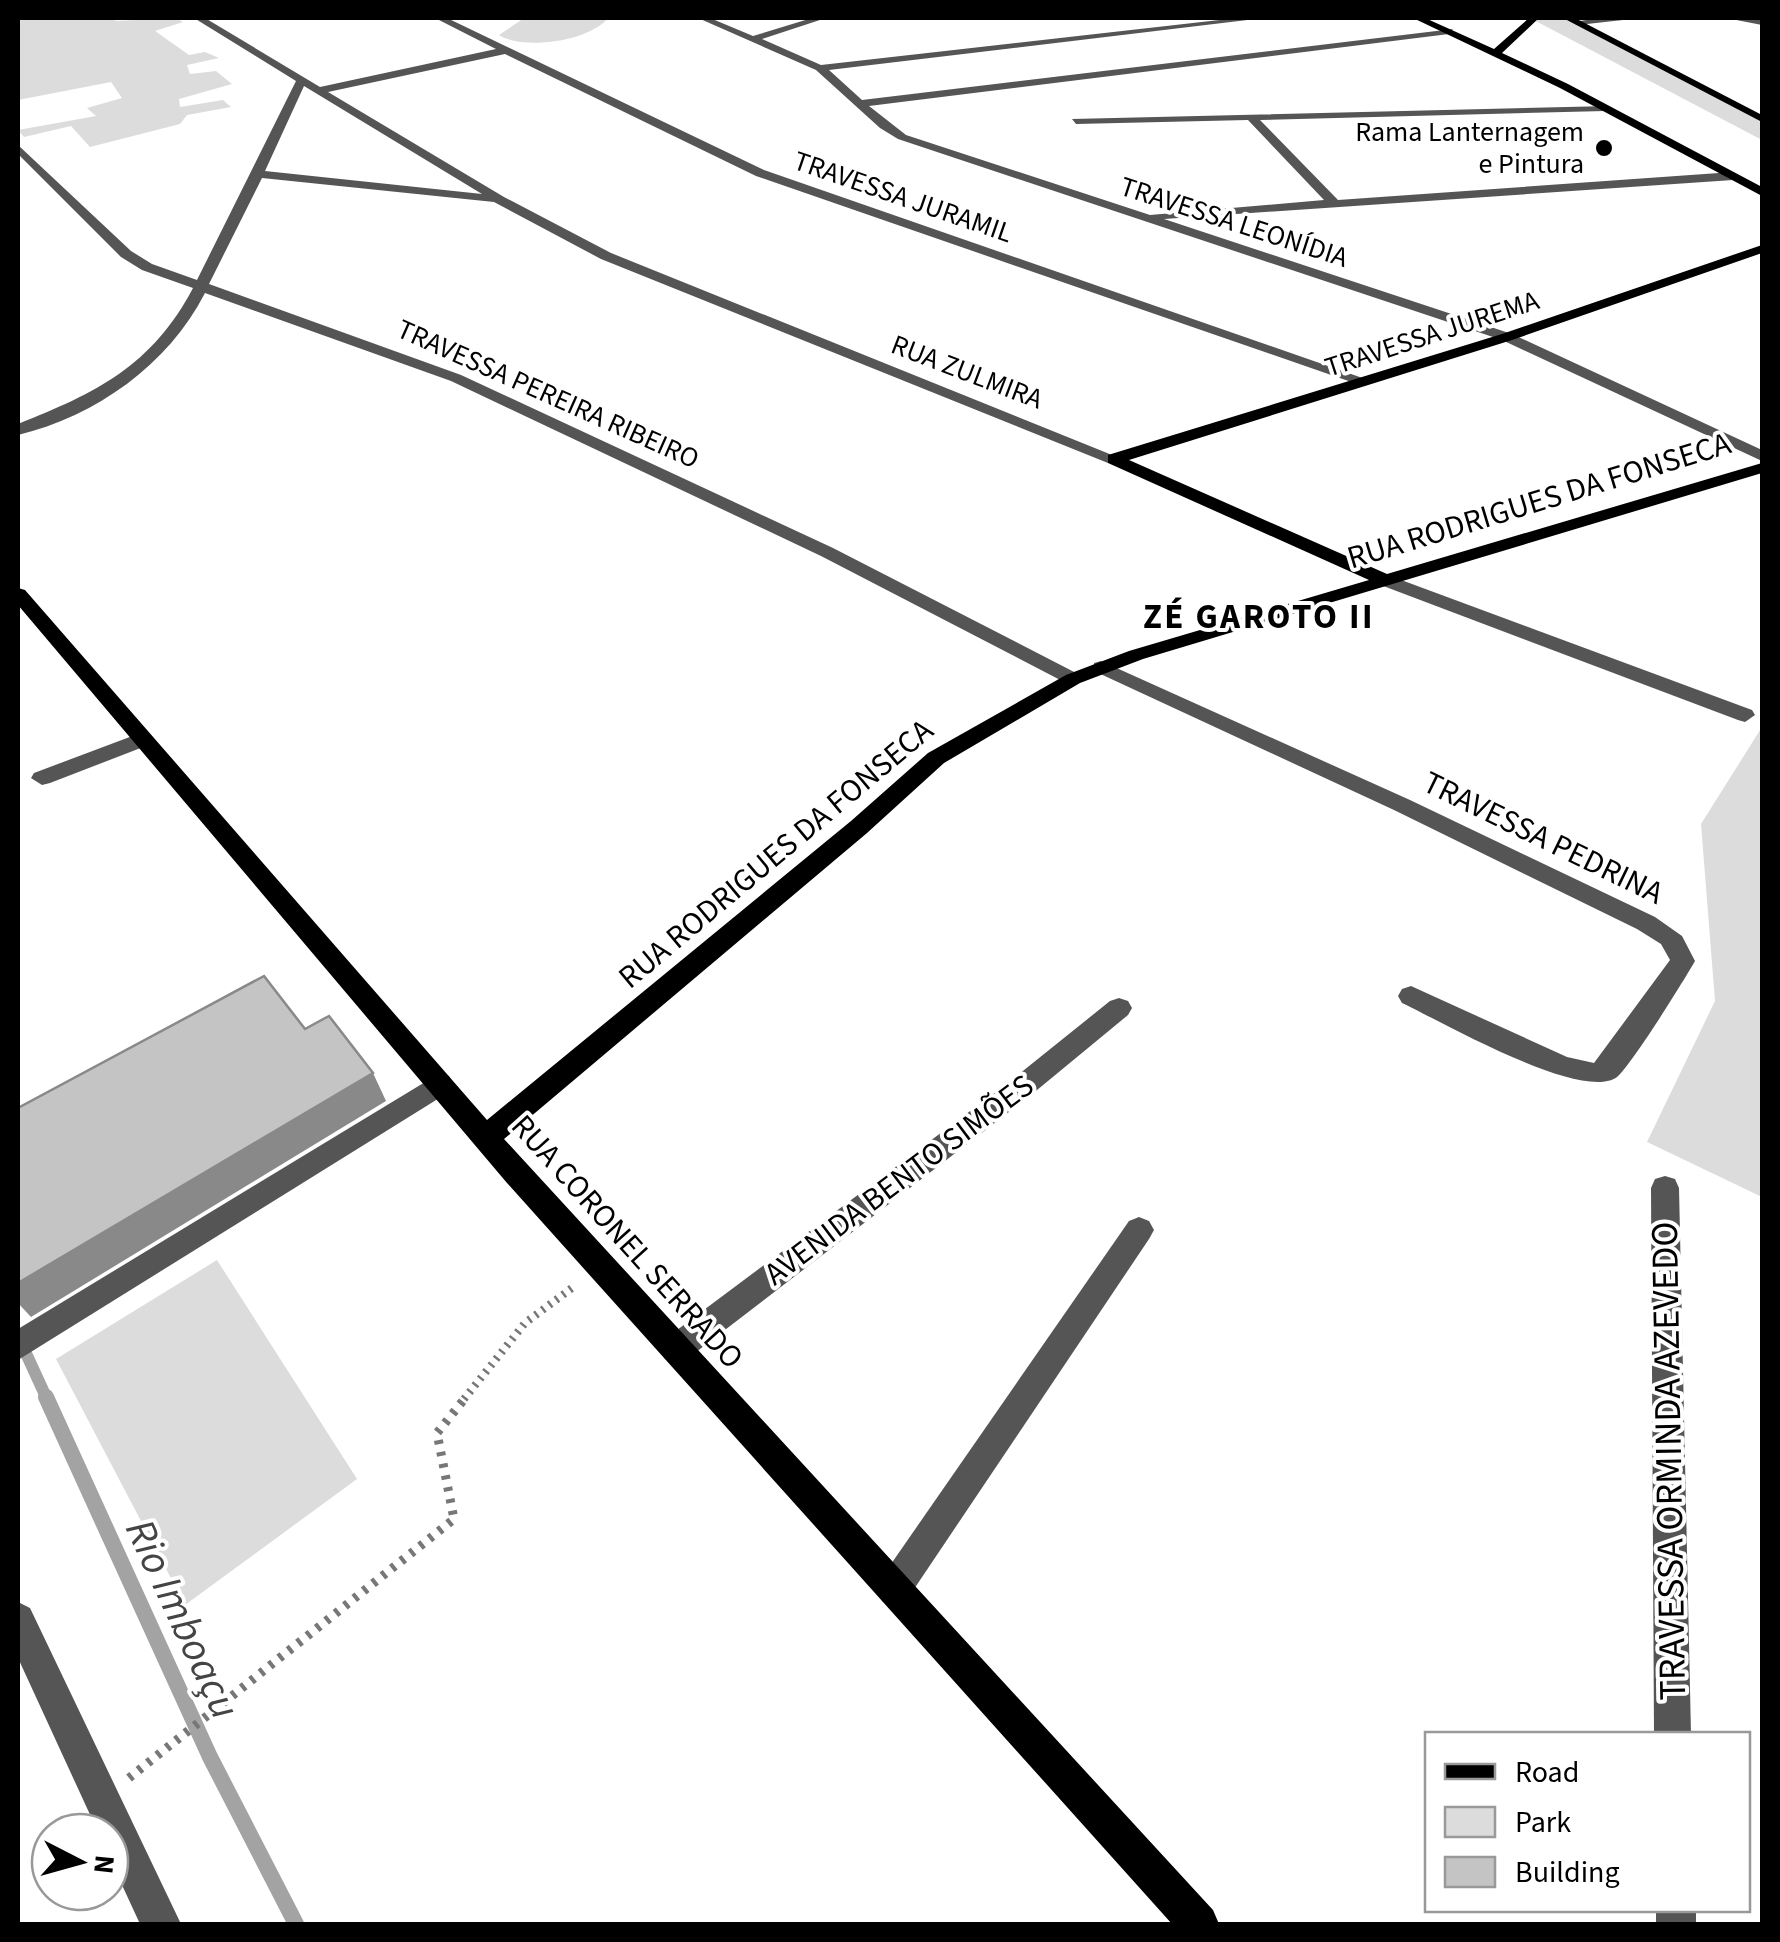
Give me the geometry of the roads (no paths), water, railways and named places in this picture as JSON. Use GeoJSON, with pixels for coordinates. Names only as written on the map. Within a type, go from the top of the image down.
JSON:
{"type":"FeatureCollection","features":[{"type":"Feature","properties":{"kind":"main road"},"geometry":{"type":"LineString","coordinates":[[1418,18],[1605,108],[1762,192]]}},
{"type":"Feature","properties":{"kind":"main road"},"geometry":{"type":"LineString","coordinates":[[1496,53],[1534,18]]}},
{"type":"Feature","properties":{"kind":"main road"},"geometry":{"type":"LineString","coordinates":[[1573,20],[1762,119]]}},
{"type":"Feature","properties":{"kind":"main road","name":"TRAVESSA JUREMA"},"geometry":{"type":"LineString","coordinates":[[1114,459],[1507,338],[1762,249]]}},
{"type":"Feature","properties":{"kind":"main road","name":"RUA ZULMIRA"},"geometry":{"type":"LineString","coordinates":[[1114,459],[1385,580]]}},
{"type":"Feature","properties":{"kind":"main road","name":"RUA RODRIGUES DA FONSECA"},"geometry":{"type":"LineString","coordinates":[[486,1137],[859,827],[936,758],[1073,679],[1385,580],[1762,468]]}},
{"type":"Feature","properties":{"kind":"main road","name":"RUA CORONEL SERRADO"},"geometry":{"type":"LineString","coordinates":[[18,594],[601,1267],[1199,1924]]}},
{"type":"Feature","properties":{"kind":"street","name":"RUA ZULMIRA"},"geometry":{"type":"LineString","coordinates":[[200,18],[500,200],[652,276],[1114,459]]}},
{"type":"Feature","properties":{"kind":"street","name":"TRAVESSA JURAMIL"},"geometry":{"type":"LineString","coordinates":[[440,18],[613,104],[792,186],[1366,382]]}},
{"type":"Feature","properties":{"kind":"street","name":"TRAVESSA LEONÍDIA"},"geometry":{"type":"LineString","coordinates":[[703,18],[820,68],[884,126],[902,137],[1507,338],[1762,456]]}},
{"type":"Feature","properties":{"kind":"street"},"geometry":{"type":"LineString","coordinates":[[756,38],[821,18]]}},
{"type":"Feature","properties":{"kind":"street"},"geometry":{"type":"LineString","coordinates":[[820,68],[1259,18]]}},
{"type":"Feature","properties":{"kind":"street"},"geometry":{"type":"LineString","coordinates":[[1573,20],[1636,18]]}},
{"type":"Feature","properties":{"kind":"street"},"geometry":{"type":"LineString","coordinates":[[1734,18],[1762,22]]}},
{"type":"Feature","properties":{"kind":"street"},"geometry":{"type":"LineString","coordinates":[[1734,18],[1762,31]]}},
{"type":"Feature","properties":{"kind":"street"},"geometry":{"type":"LineString","coordinates":[[862,104],[1449,32]]}},
{"type":"Feature","properties":{"kind":"street"},"geometry":{"type":"LineString","coordinates":[[320,90],[507,50]]}},
{"type":"Feature","properties":{"kind":"street"},"geometry":{"type":"LineString","coordinates":[[18,430],[76,406],[124,379],[154,356],[177,329],[259,174],[302,80]]}},
{"type":"Feature","properties":{"kind":"street"},"geometry":{"type":"LineString","coordinates":[[1076,121],[1605,108]]}},
{"type":"Feature","properties":{"kind":"street"},"geometry":{"type":"LineString","coordinates":[[1249,115],[1335,204]]}},
{"type":"Feature","properties":{"kind":"street","name":"TRAVESSA PEREIRA RIBEIRO"},"geometry":{"type":"LineString","coordinates":[[18,148],[126,254],[147,266],[488,392],[827,552],[1073,679]]}},
{"type":"Feature","properties":{"kind":"street"},"geometry":{"type":"LineString","coordinates":[[259,174],[500,200]]}},
{"type":"Feature","properties":{"kind":"street"},"geometry":{"type":"LineString","coordinates":[[1140,218],[1732,176]]}},
{"type":"Feature","properties":{"kind":"street","name":"RUA ZULMIRA"},"geometry":{"type":"LineString","coordinates":[[1385,580],[1745,716]]}},
{"type":"Feature","properties":{"kind":"street","name":"TRAVESSA PEDRINA"},"geometry":{"type":"LineString","coordinates":[[1102,668],[1402,805],[1646,923],[1669,936],[1683,962],[1608,1069],[1595,1074],[1562,1066],[1412,996]]}},
{"type":"Feature","properties":{"kind":"street"},"geometry":{"type":"LineString","coordinates":[[42,778],[143,740]]}},
{"type":"Feature","properties":{"kind":"street","name":"AVENIDA BENTO SIMÕES"},"geometry":{"type":"LineString","coordinates":[[676,1349],[1022,1088],[1119,1008]]}},
{"type":"Feature","properties":{"kind":"street"},"geometry":{"type":"LineString","coordinates":[[18,1346],[440,1084]]}},
{"type":"Feature","properties":{"kind":"street","name":"TRAVESSA ORMINDA AZEVEDO"},"geometry":{"type":"LineString","coordinates":[[1665,1188],[1673,1732]]}},
{"type":"Feature","properties":{"kind":"street"},"geometry":{"type":"LineString","coordinates":[[894,1589],[1139,1230]]}},
{"type":"Feature","properties":{"kind":"street"},"geometry":{"type":"LineString","coordinates":[[18,1620],[161,1924]]}},
{"type":"Feature","properties":{"kind":"waterway","name":"Rio Imboaçu"},"geometry":{"type":"LineString","coordinates":[[18,1336],[47,1399]]}},
{"type":"Feature","properties":{"kind":"waterway","name":"Rio Imboaçu"},"geometry":{"type":"LineString","coordinates":[[46,1397],[210,1757],[296,1924]]}},
{"type":"Feature","properties":{"kind":"place","name":"Rama Lanternagem e Pintura"},"geometry":{"type":"Point","coordinates":[1604,148]}},
{"type":"Feature","properties":{"kind":"district","name":"ZÉ GAROTO II"},"geometry":{"type":"Point","coordinates":[1259,617]}}]}
